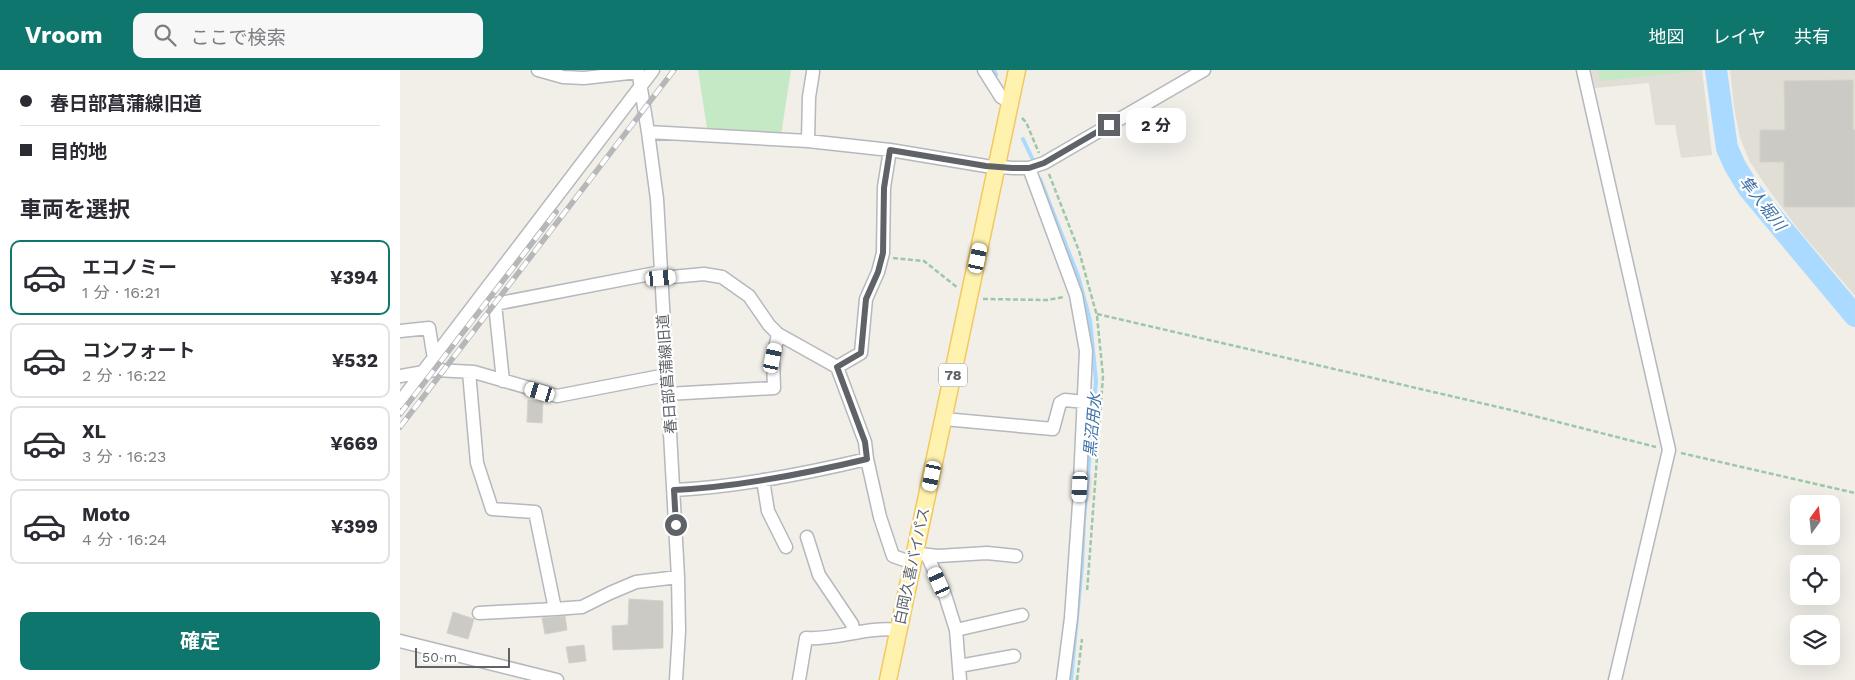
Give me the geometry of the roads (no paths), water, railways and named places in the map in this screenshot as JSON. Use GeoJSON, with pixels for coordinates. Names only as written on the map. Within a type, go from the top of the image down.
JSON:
{"type":"FeatureCollection","features":[{"type":"Feature","properties":{"kind":"main road","name":"白岡久喜バイパス"},"geometry":{"type":"LineString","coordinates":[[888,680],[918,557],[944,419],[1017,70]]}},
{"type":"Feature","properties":{"kind":"street"},"geometry":{"type":"LineString","coordinates":[[538,70],[570,78],[638,71]]}},
{"type":"Feature","properties":{"kind":"street"},"geometry":{"type":"LineString","coordinates":[[400,402],[653,70]]}},
{"type":"Feature","properties":{"kind":"street"},"geometry":{"type":"LineString","coordinates":[[984,70],[1001,97],[1010,102]]}},
{"type":"Feature","properties":{"kind":"street"},"geometry":{"type":"LineString","coordinates":[[648,132],[808,141],[890,150],[997,167],[1029,168],[1044,163],[1204,70]]}},
{"type":"Feature","properties":{"kind":"street"},"geometry":{"type":"LineString","coordinates":[[1583,70],[1669,450],[1615,680]]}},
{"type":"Feature","properties":{"kind":"street","name":"春日部菖蒲線旧道"},"geometry":{"type":"LineString","coordinates":[[638,71],[657,199],[678,576],[679,631],[676,680]]}},
{"type":"Feature","properties":{"kind":"street"},"geometry":{"type":"LineString","coordinates":[[808,141],[809,97],[813,72]]}},
{"type":"Feature","properties":{"kind":"street"},"geometry":{"type":"LineString","coordinates":[[837,367],[861,353],[866,299],[882,258],[884,188],[890,150]]}},
{"type":"Feature","properties":{"kind":"street"},"geometry":{"type":"LineString","coordinates":[[1029,168],[1076,295],[1086,351],[1085,402],[1071,618],[1063,680]]}},
{"type":"Feature","properties":{"kind":"street"},"geometry":{"type":"LineString","coordinates":[[503,381],[495,304],[661,275],[704,274],[722,277],[748,296],[769,326],[778,334],[837,367],[865,442],[880,517],[893,556],[918,557],[987,553],[1016,556]]}},
{"type":"Feature","properties":{"kind":"street"},"geometry":{"type":"LineString","coordinates":[[400,331],[429,328],[434,359]]}},
{"type":"Feature","properties":{"kind":"street"},"geometry":{"type":"LineString","coordinates":[[667,394],[774,388],[773,358],[778,334]]}},
{"type":"Feature","properties":{"kind":"street"},"geometry":{"type":"LineString","coordinates":[[400,376],[435,370],[469,372],[557,396],[666,375]]}},
{"type":"Feature","properties":{"kind":"street"},"geometry":{"type":"LineString","coordinates":[[469,372],[476,463],[492,509],[535,512],[555,608]]}},
{"type":"Feature","properties":{"kind":"street"},"geometry":{"type":"LineString","coordinates":[[944,419],[1053,429],[1060,403],[1065,400],[1085,402]]}},
{"type":"Feature","properties":{"kind":"street"},"geometry":{"type":"LineString","coordinates":[[674,490],[764,480],[817,471],[867,459]]}},
{"type":"Feature","properties":{"kind":"street"},"geometry":{"type":"LineString","coordinates":[[764,480],[768,512],[786,547]]}},
{"type":"Feature","properties":{"kind":"street"},"geometry":{"type":"LineString","coordinates":[[807,537],[819,575],[852,624],[854,632]]}},
{"type":"Feature","properties":{"kind":"street"},"geometry":{"type":"LineString","coordinates":[[918,557],[945,595],[956,630],[960,680]]}},
{"type":"Feature","properties":{"kind":"street"},"geometry":{"type":"LineString","coordinates":[[479,613],[582,607],[636,582],[678,576]]}},
{"type":"Feature","properties":{"kind":"street"},"geometry":{"type":"LineString","coordinates":[[956,630],[1022,615]]}},
{"type":"Feature","properties":{"kind":"street"},"geometry":{"type":"LineString","coordinates":[[799,680],[806,638],[821,639],[884,628],[899,630]]}},
{"type":"Feature","properties":{"kind":"street"},"geometry":{"type":"LineString","coordinates":[[400,641],[557,680]]}},
{"type":"Feature","properties":{"kind":"street"},"geometry":{"type":"LineString","coordinates":[[959,666],[1014,656]]}},
{"type":"Feature","properties":{"kind":"waterway","name":"黒沼用水"},"geometry":{"type":"LineString","coordinates":[[994,70],[996,75]]}},
{"type":"Feature","properties":{"kind":"waterway","name":"隼人堀川"},"geometry":{"type":"LineString","coordinates":[[1716,70],[1727,148],[1735,166],[1749,189],[1855,316]]}},
{"type":"Feature","properties":{"kind":"waterway","name":"黒沼用水"},"geometry":{"type":"LineString","coordinates":[[1023,139],[1032,158]]}},
{"type":"Feature","properties":{"kind":"waterway","name":"黒沼用水"},"geometry":{"type":"LineString","coordinates":[[1040,179],[1078,276],[1090,320],[1096,381],[1071,680]]}},
{"type":"Feature","properties":{"kind":"railway"},"geometry":{"type":"LineString","coordinates":[[400,427],[674,70]]}},
{"type":"Feature","properties":{"kind":"railway"},"geometry":{"type":"LineString","coordinates":[[400,414],[556,212]]}}]}
